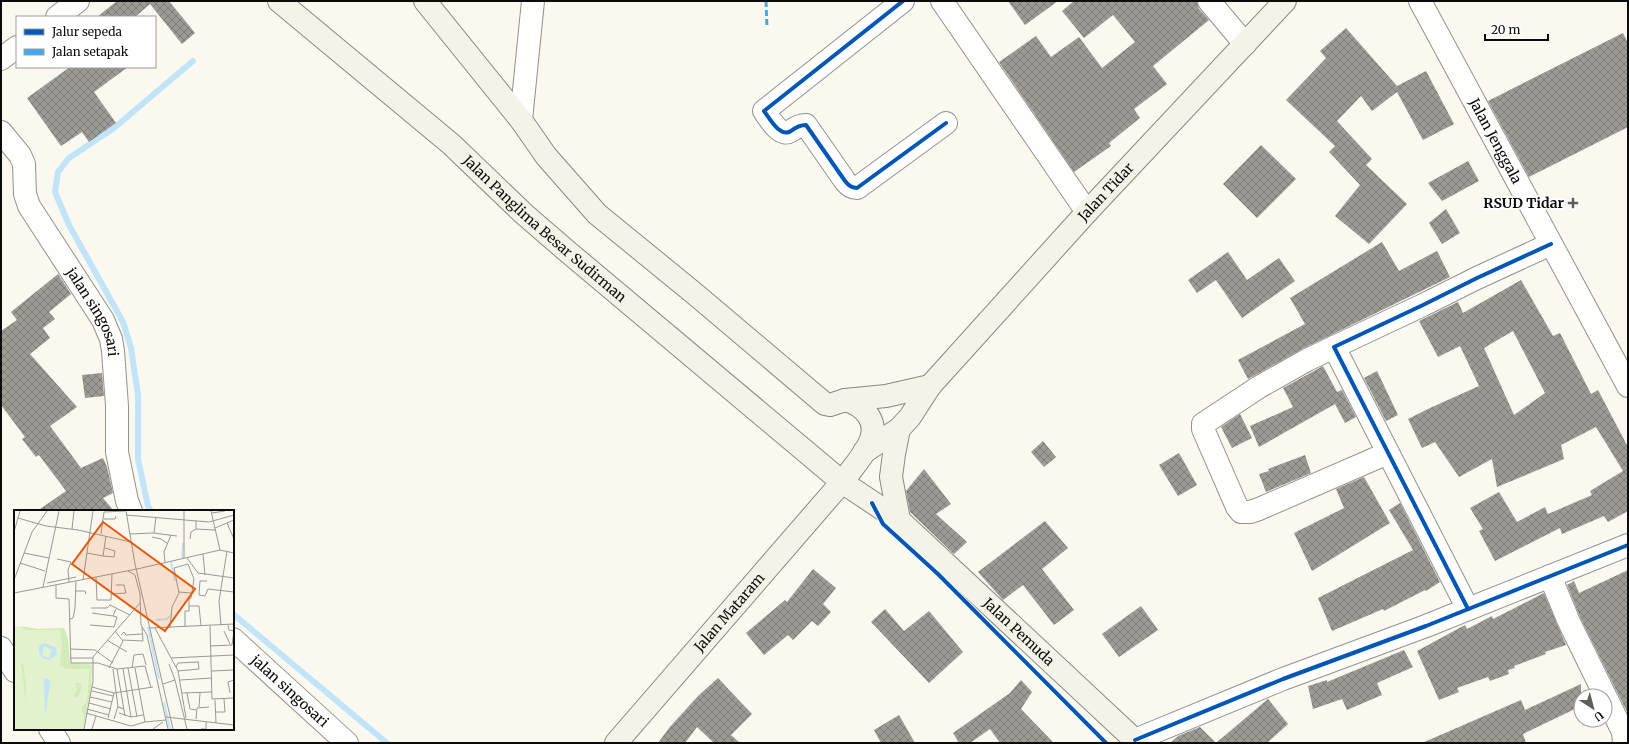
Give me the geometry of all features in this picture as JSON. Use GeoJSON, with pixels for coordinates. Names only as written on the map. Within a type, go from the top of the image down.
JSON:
{"type":"FeatureCollection","features":[{"type":"Feature","properties":{"kind":"main road","name":"Jalan Panglima Besar Sudirman"},"geometry":{"type":"LineString","coordinates":[[279,1],[451,144],[541,228],[842,482]]}},
{"type":"Feature","properties":{"kind":"main road"},"geometry":{"type":"LineString","coordinates":[[425,1],[521,120],[546,156],[597,214],[695,294],[825,404],[830,405],[845,400],[886,396],[930,386]]}},
{"type":"Feature","properties":{"kind":"main road","name":"Jalan Tidar"},"geometry":{"type":"LineString","coordinates":[[899,430],[910,417],[930,386],[1087,212],[1285,1]]}},
{"type":"Feature","properties":{"kind":"main road"},"geometry":{"type":"LineString","coordinates":[[845,400],[855,402],[863,407],[871,420],[872,434],[870,444],[864,452]]}},
{"type":"Feature","properties":{"kind":"main road"},"geometry":{"type":"LineString","coordinates":[[864,452],[899,430]]}},
{"type":"Feature","properties":{"kind":"main road"},"geometry":{"type":"LineString","coordinates":[[899,430],[891,477],[899,520]]}},
{"type":"Feature","properties":{"kind":"main road","name":"Jalan Mataram"},"geometry":{"type":"LineString","coordinates":[[616,743],[842,482],[864,452]]}},
{"type":"Feature","properties":{"kind":"main road","name":"Jalan Pemuda"},"geometry":{"type":"LineString","coordinates":[[842,482],[899,520],[1136,742]]}},
{"type":"Feature","properties":{"kind":"street"},"geometry":{"type":"LineString","coordinates":[[57,16],[78,1]]}},
{"type":"Feature","properties":{"kind":"street"},"geometry":{"type":"LineString","coordinates":[[521,120],[533,1]]}},
{"type":"Feature","properties":{"kind":"street"},"geometry":{"type":"LineString","coordinates":[[904,1],[764,111],[774,124],[783,132],[786,133],[801,125],[806,125],[845,181],[854,188],[857,188],[946,123]]}},
{"type":"Feature","properties":{"kind":"street"},"geometry":{"type":"LineString","coordinates":[[942,1],[1087,212]]}},
{"type":"Feature","properties":{"kind":"street"},"geometry":{"type":"LineString","coordinates":[[1209,1],[1245,44]]}},
{"type":"Feature","properties":{"kind":"street","name":"Jalan Jenggala"},"geometry":{"type":"LineString","coordinates":[[1420,1],[1628,386]]}},
{"type":"Feature","properties":{"kind":"street"},"geometry":{"type":"LineString","coordinates":[[1,59],[16,48]]}},
{"type":"Feature","properties":{"kind":"street","name":"jalan singosari"},"geometry":{"type":"LineString","coordinates":[[1,132],[20,156],[24,164],[25,194],[29,206],[103,320],[111,340],[117,406],[117,452],[127,502],[131,510]]}},
{"type":"Feature","properties":{"kind":"street"},"geometry":{"type":"LineString","coordinates":[[1388,453],[1258,509],[1250,512],[1241,512],[1237,507],[1203,429],[1203,424],[1259,387],[1307,360],[1551,244]]}},
{"type":"Feature","properties":{"kind":"street"},"geometry":{"type":"LineString","coordinates":[[1334,347],[1468,609]]}},
{"type":"Feature","properties":{"kind":"street"},"geometry":{"type":"LineString","coordinates":[[1136,742],[1283,679],[1468,609],[1628,545]]}},
{"type":"Feature","properties":{"kind":"street"},"geometry":{"type":"LineString","coordinates":[[1550,576],[1569,622],[1623,732],[1624,743]]}},
{"type":"Feature","properties":{"kind":"street","name":"jalan singosari"},"geometry":{"type":"LineString","coordinates":[[234,640],[346,743]]}},
{"type":"Feature","properties":{"kind":"street"},"geometry":{"type":"LineString","coordinates":[[51,730],[59,743]]}},
{"type":"Feature","properties":{"kind":"building"},"geometry":{"type":"Polygon","coordinates":[[[117,1],[169,1],[195,33],[182,44],[150,4],[136,16],[98,16],[117,1]]]}},
{"type":"Feature","properties":{"kind":"building"},"geometry":{"type":"Polygon","coordinates":[[[1008,1],[1058,1],[1025,25],[1008,1]]]}},
{"type":"Feature","properties":{"kind":"building"},"geometry":{"type":"Polygon","coordinates":[[[1074,1],[1197,1],[1199,9],[1209,20],[1153,66],[1167,84],[1134,109],[1140,118],[1109,143],[1111,146],[1074,172],[999,62],[1036,36],[1051,57],[1079,37],[1102,68],[1135,42],[1113,15],[1084,38],[1062,11],[1074,1]]]}},
{"type":"Feature","properties":{"kind":"building"},"geometry":{"type":"Polygon","coordinates":[[[1346,28],[1397,86],[1426,71],[1454,124],[1423,140],[1397,92],[1372,111],[1361,96],[1337,121],[1372,159],[1366,165],[1407,204],[1369,244],[1335,216],[1360,185],[1329,152],[1335,146],[1286,100],[1326,58],[1320,51],[1346,28]]]}},
{"type":"Feature","properties":{"kind":"building"},"geometry":{"type":"Polygon","coordinates":[[[1623,33],[1628,43],[1628,127],[1529,177],[1488,101],[1623,33]]]}},
{"type":"Feature","properties":{"kind":"building"},"geometry":{"type":"Polygon","coordinates":[[[69,68],[127,68],[94,92],[116,123],[89,142],[82,132],[61,146],[27,98],[69,68]]]}},
{"type":"Feature","properties":{"kind":"building"},"geometry":{"type":"Polygon","coordinates":[[[1261,145],[1296,179],[1257,218],[1223,184],[1261,145]]]}},
{"type":"Feature","properties":{"kind":"building"},"geometry":{"type":"Polygon","coordinates":[[[1468,161],[1479,181],[1442,201],[1428,183],[1468,161]]]}},
{"type":"Feature","properties":{"kind":"building"},"geometry":{"type":"Polygon","coordinates":[[[1446,209],[1460,233],[1442,244],[1429,223],[1446,209]]]}},
{"type":"Feature","properties":{"kind":"building"},"geometry":{"type":"Polygon","coordinates":[[[1382,242],[1399,271],[1437,251],[1450,277],[1302,349],[1248,379],[1238,360],[1305,324],[1290,298],[1382,242]]]}},
{"type":"Feature","properties":{"kind":"building"},"geometry":{"type":"Polygon","coordinates":[[[1228,252],[1247,280],[1279,258],[1295,281],[1242,318],[1216,280],[1197,293],[1188,280],[1228,252]]]}},
{"type":"Feature","properties":{"kind":"building"},"geometry":{"type":"Polygon","coordinates":[[[58,274],[71,294],[49,312],[55,319],[43,328],[50,338],[30,354],[77,407],[50,426],[81,468],[103,458],[107,467],[113,493],[103,498],[113,510],[38,510],[66,491],[39,455],[36,457],[22,439],[25,437],[1,405],[1,331],[17,320],[11,312],[58,274]]]}},
{"type":"Feature","properties":{"kind":"building"},"geometry":{"type":"Polygon","coordinates":[[[1521,280],[1553,336],[1560,333],[1591,394],[1598,390],[1628,447],[1628,511],[1608,522],[1604,516],[1562,534],[1560,528],[1495,561],[1479,531],[1483,529],[1470,508],[1499,492],[1517,522],[1545,507],[1548,514],[1592,495],[1590,491],[1623,471],[1596,427],[1561,445],[1564,459],[1497,487],[1492,459],[1459,477],[1435,442],[1422,448],[1408,419],[1479,386],[1460,346],[1438,357],[1419,321],[1458,302],[1463,313],[1521,280]],[[1513,331],[1484,348],[1514,415],[1545,393],[1513,331]]]}},
{"type":"Feature","properties":{"kind":"building"},"geometry":{"type":"Polygon","coordinates":[[[1323,366],[1337,392],[1342,390],[1356,417],[1345,423],[1335,404],[1259,447],[1250,426],[1293,407],[1283,388],[1323,366]]]}},
{"type":"Feature","properties":{"kind":"building"},"geometry":{"type":"Polygon","coordinates":[[[1377,371],[1398,415],[1386,421],[1364,378],[1377,371]]]}},
{"type":"Feature","properties":{"kind":"building"},"geometry":{"type":"Polygon","coordinates":[[[102,373],[104,396],[85,398],[82,375],[102,373]]]}},
{"type":"Feature","properties":{"kind":"building"},"geometry":{"type":"Polygon","coordinates":[[[1240,414],[1252,438],[1232,448],[1221,427],[1240,414]]]}},
{"type":"Feature","properties":{"kind":"building"},"geometry":{"type":"Polygon","coordinates":[[[1043,441],[1056,457],[1044,467],[1031,452],[1043,441]]]}},
{"type":"Feature","properties":{"kind":"building"},"geometry":{"type":"Polygon","coordinates":[[[1179,453],[1197,485],[1178,496],[1159,465],[1179,453]]]}},
{"type":"Feature","properties":{"kind":"building"},"geometry":{"type":"Polygon","coordinates":[[[1305,455],[1311,473],[1266,492],[1259,474],[1305,455]]]}},
{"type":"Feature","properties":{"kind":"building"},"geometry":{"type":"Polygon","coordinates":[[[924,469],[951,504],[936,514],[967,542],[954,554],[910,512],[906,491],[924,469]]]}},
{"type":"Feature","properties":{"kind":"building"},"geometry":{"type":"Polygon","coordinates":[[[1364,477],[1390,523],[1312,571],[1294,533],[1344,508],[1336,489],[1364,477]]]}},
{"type":"Feature","properties":{"kind":"building"},"geometry":{"type":"Polygon","coordinates":[[[1400,503],[1440,582],[1426,591],[1425,590],[1384,611],[1383,609],[1332,631],[1318,598],[1413,550],[1389,510],[1400,503]]]}},
{"type":"Feature","properties":{"kind":"building"},"geometry":{"type":"Polygon","coordinates":[[[1045,521],[1068,548],[1042,569],[1074,610],[1054,625],[1023,585],[1003,600],[978,572],[1045,521]]]}},
{"type":"Feature","properties":{"kind":"building"},"geometry":{"type":"Polygon","coordinates":[[[813,569],[836,588],[823,604],[831,612],[818,626],[812,621],[793,640],[788,635],[764,655],[746,633],[785,600],[787,602],[813,569]]]}},
{"type":"Feature","properties":{"kind":"building"},"geometry":{"type":"Polygon","coordinates":[[[1628,570],[1628,714],[1580,617],[1567,585],[1574,581],[1579,593],[1628,570]]]}},
{"type":"Feature","properties":{"kind":"building"},"geometry":{"type":"Polygon","coordinates":[[[1544,593],[1566,645],[1545,652],[1546,654],[1514,666],[1515,668],[1508,670],[1509,674],[1490,681],[1488,677],[1457,688],[1459,692],[1439,700],[1417,651],[1465,625],[1467,629],[1492,616],[1493,619],[1544,593]]]}},
{"type":"Feature","properties":{"kind":"building"},"geometry":{"type":"Polygon","coordinates":[[[1141,606],[1158,630],[1119,657],[1102,634],[1141,606]]]}},
{"type":"Feature","properties":{"kind":"building"},"geometry":{"type":"Polygon","coordinates":[[[885,609],[904,631],[929,611],[963,652],[929,683],[871,622],[885,609]]]}},
{"type":"Feature","properties":{"kind":"building"},"geometry":{"type":"Polygon","coordinates":[[[1404,650],[1413,667],[1377,683],[1382,695],[1347,710],[1342,699],[1313,709],[1308,686],[1327,680],[1327,682],[1404,650]]]}},
{"type":"Feature","properties":{"kind":"building"},"geometry":{"type":"Polygon","coordinates":[[[718,678],[752,714],[731,735],[740,743],[714,743],[697,727],[685,743],[658,743],[669,728],[698,696],[718,678]]]}},
{"type":"Feature","properties":{"kind":"building"},"geometry":{"type":"Polygon","coordinates":[[[1021,680],[1032,692],[1021,709],[1054,743],[1000,743],[990,729],[970,743],[959,743],[953,733],[1010,693],[1021,680]]]}},
{"type":"Feature","properties":{"kind":"building"},"geometry":{"type":"Polygon","coordinates":[[[1581,684],[1581,688],[1573,688],[1573,710],[1523,734],[1526,743],[1422,743],[1521,700],[1525,710],[1581,684]]]}},
{"type":"Feature","properties":{"kind":"building"},"geometry":{"type":"Polygon","coordinates":[[[1268,699],[1288,724],[1267,743],[1216,743],[1268,699]]]}},
{"type":"Feature","properties":{"kind":"building"},"geometry":{"type":"Polygon","coordinates":[[[899,715],[915,743],[881,743],[874,730],[899,715]]]}},
{"type":"Feature","properties":{"kind":"building"},"geometry":{"type":"Polygon","coordinates":[[[1200,727],[1216,743],[1170,743],[1178,736],[1200,727]]]}},
{"type":"Feature","properties":{"kind":"waterway"},"geometry":{"type":"LineString","coordinates":[[150,510],[148,506],[138,459],[138,395],[131,348],[123,322],[69,225],[55,192],[58,172],[69,158],[114,128],[193,61]]}},
{"type":"Feature","properties":{"kind":"waterway"},"geometry":{"type":"LineString","coordinates":[[234,615],[387,743]]}},
{"type":"Feature","properties":{"kind":"marked path"},"geometry":{"type":"LineString","coordinates":[[766,1],[767,28]]}},
{"type":"Feature","properties":{"kind":"cycle path"},"geometry":{"type":"LineString","coordinates":[[903,1],[764,111],[772,123],[783,132],[791,131],[798,126],[806,125],[845,181],[850,186],[855,188],[946,123]]}},
{"type":"Feature","properties":{"kind":"cycle path"},"geometry":{"type":"LineString","coordinates":[[1468,609],[1334,347],[1551,244]]}},
{"type":"Feature","properties":{"kind":"cycle path"},"geometry":{"type":"LineString","coordinates":[[872,503],[883,524],[938,574],[1106,743]]}},
{"type":"Feature","properties":{"kind":"cycle path"},"geometry":{"type":"LineString","coordinates":[[1135,740],[1283,679],[1426,626],[1628,545]]}},
{"type":"Feature","properties":{"kind":"place","name":"RSUD Tidar"},"geometry":{"type":"Point","coordinates":[1573,203]}}]}
